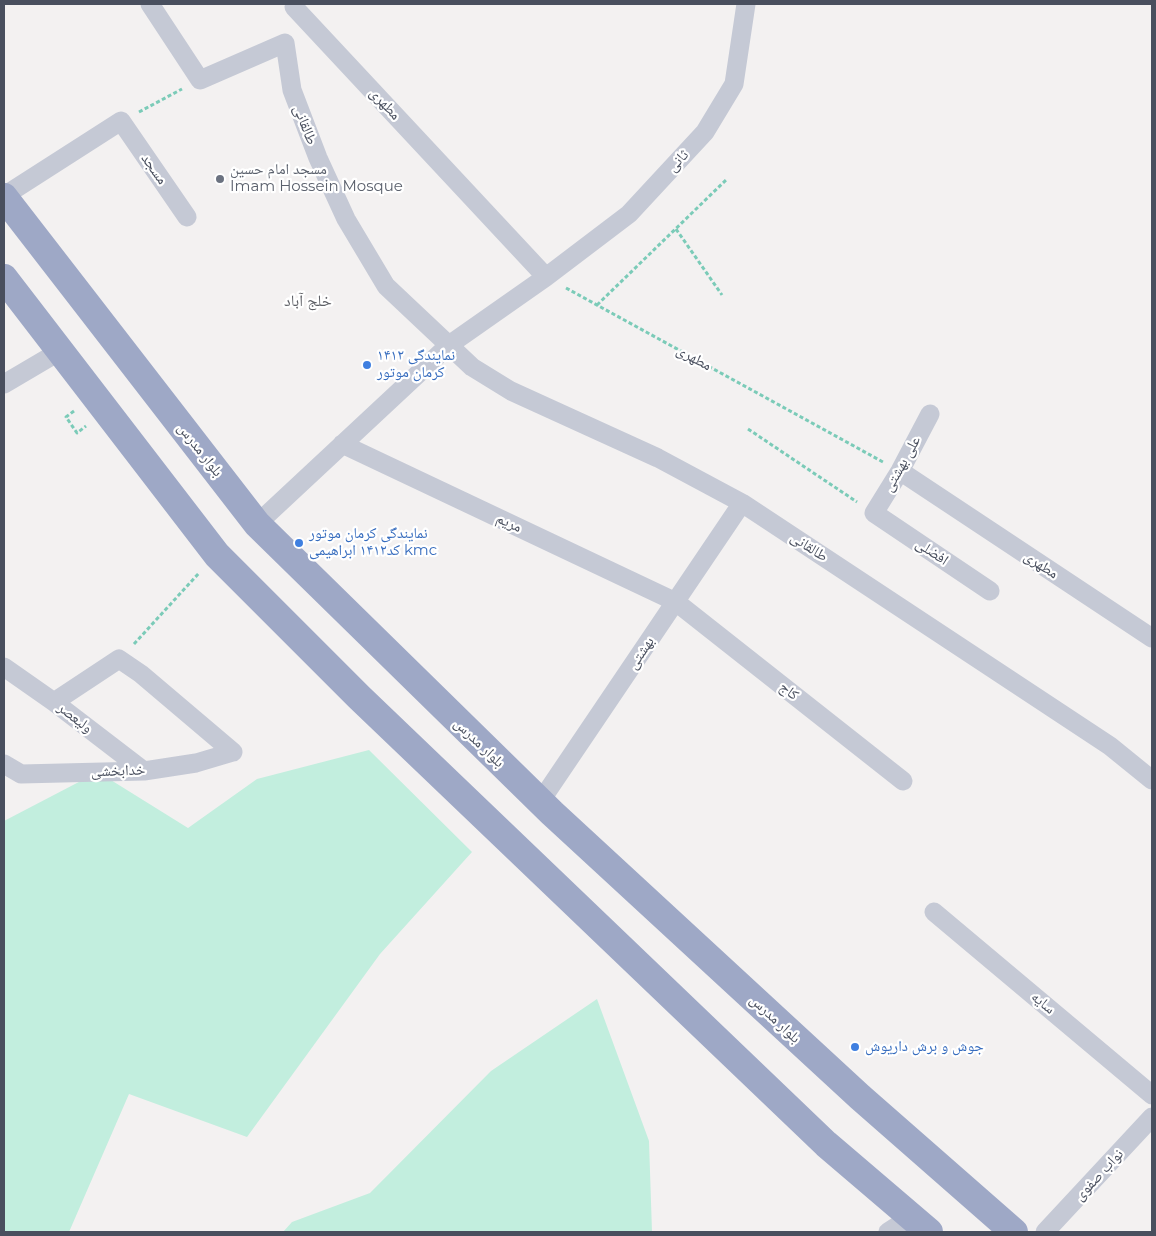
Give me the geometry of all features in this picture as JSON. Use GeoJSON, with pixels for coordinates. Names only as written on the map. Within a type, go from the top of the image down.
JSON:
{"type":"FeatureCollection","features":[{"type":"Feature","properties":{"kind":"highway","name":"بلوار مدرس"},"geometry":{"type":"LineString","coordinates":[[4,197],[257,524],[540,802],[860,1097],[1014,1232]]}},
{"type":"Feature","properties":{"kind":"highway"},"geometry":{"type":"LineString","coordinates":[[4,278],[217,555],[359,697],[812,1130],[920,1224]]}},
{"type":"Feature","properties":{"kind":"street"},"geometry":{"type":"LineString","coordinates":[[150,4],[200,80]]}},
{"type":"Feature","properties":{"kind":"street","name":"ثانی"},"geometry":{"type":"LineString","coordinates":[[546,277],[629,214],[705,132],[734,84],[746,4]]}},
{"type":"Feature","properties":{"kind":"street","name":"مطهری"},"geometry":{"type":"LineString","coordinates":[[294,7],[546,277]]}},
{"type":"Feature","properties":{"kind":"street","name":"طالقانی"},"geometry":{"type":"LineString","coordinates":[[200,80],[285,43],[292,90],[318,158],[346,219],[386,286],[472,368],[511,391],[658,458],[742,503],[1102,741],[1152,780]]}},
{"type":"Feature","properties":{"kind":"street"},"geometry":{"type":"LineString","coordinates":[[4,197],[120,122]]}},
{"type":"Feature","properties":{"kind":"street","name":"مسجد"},"geometry":{"type":"LineString","coordinates":[[120,122],[187,217]]}},
{"type":"Feature","properties":{"kind":"street"},"geometry":{"type":"LineString","coordinates":[[257,524],[448,345],[546,277]]}},
{"type":"Feature","properties":{"kind":"street"},"geometry":{"type":"LineString","coordinates":[[4,384],[60,351]]}},
{"type":"Feature","properties":{"kind":"street","name":"علی بهشتی"},"geometry":{"type":"LineString","coordinates":[[874,513],[900,472],[930,414]]}},
{"type":"Feature","properties":{"kind":"street","name":"مریم"},"geometry":{"type":"LineString","coordinates":[[342,444],[676,602]]}},
{"type":"Feature","properties":{"kind":"street","name":"مطهری"},"geometry":{"type":"LineString","coordinates":[[900,472],[1152,638]]}},
{"type":"Feature","properties":{"kind":"street","name":"بهشتی"},"geometry":{"type":"LineString","coordinates":[[540,802],[742,503]]}},
{"type":"Feature","properties":{"kind":"street","name":"افضلی"},"geometry":{"type":"LineString","coordinates":[[874,513],[990,591]]}},
{"type":"Feature","properties":{"kind":"street","name":"کاج"},"geometry":{"type":"LineString","coordinates":[[676,602],[903,781]]}},
{"type":"Feature","properties":{"kind":"street"},"geometry":{"type":"LineString","coordinates":[[54,702],[119,659]]}},
{"type":"Feature","properties":{"kind":"street","name":"خدابخشی"},"geometry":{"type":"LineString","coordinates":[[4,764],[21,774],[144,771],[196,763],[233,752],[141,674],[119,659]]}},
{"type":"Feature","properties":{"kind":"street","name":"ولیعصر"},"geometry":{"type":"LineString","coordinates":[[4,667],[54,702],[144,771]]}},
{"type":"Feature","properties":{"kind":"street","name":"سایه"},"geometry":{"type":"LineString","coordinates":[[934,912],[1152,1095]]}},
{"type":"Feature","properties":{"kind":"street","name":"نواب صفوی"},"geometry":{"type":"LineString","coordinates":[[1046,1232],[1152,1117]]}},
{"type":"Feature","properties":{"kind":"street"},"geometry":{"type":"LineString","coordinates":[[888,1232],[920,1224]]}},
{"type":"Feature","properties":{"kind":"path"},"geometry":{"type":"LineString","coordinates":[[120,122],[200,80]]}},
{"type":"Feature","properties":{"kind":"path"},"geometry":{"type":"LineString","coordinates":[[597,305],[726,180]]}},
{"type":"Feature","properties":{"kind":"path"},"geometry":{"type":"LineString","coordinates":[[676,229],[722,295]]}},
{"type":"Feature","properties":{"kind":"path","name":"مطهری"},"geometry":{"type":"LineString","coordinates":[[546,277],[900,472]]}},
{"type":"Feature","properties":{"kind":"path"},"geometry":{"type":"LineString","coordinates":[[66,417],[77,433]]}},
{"type":"Feature","properties":{"kind":"path"},"geometry":{"type":"LineString","coordinates":[[748,429],[874,513]]}},
{"type":"Feature","properties":{"kind":"path"},"geometry":{"type":"LineString","coordinates":[[119,659],[217,555]]}},
{"type":"Feature","properties":{"kind":"green space"},"geometry":{"type":"Polygon","coordinates":[[[369,750],[472,852],[380,954],[247,1137],[129,1094],[69,1232],[4,1232],[4,821],[98,772],[188,828],[257,779],[369,750]]]}},
{"type":"Feature","properties":{"kind":"green space"},"geometry":{"type":"Polygon","coordinates":[[[597,999],[649,1141],[652,1232],[283,1232],[292,1222],[370,1193],[491,1071],[597,999]]]}},
{"type":"Feature","properties":{"kind":"place","name":"مسجد امام حسین Imam Hossein Mosque"},"geometry":{"type":"Point","coordinates":[220,179]}},
{"type":"Feature","properties":{"kind":"place","name":"نمایندگی ۱۴۱۲ کرمان موتور"},"geometry":{"type":"Point","coordinates":[367,365]}},
{"type":"Feature","properties":{"kind":"place","name":"نمایندگی کرمان موتور کد۱۴۱۲ ابراهیمی kmc"},"geometry":{"type":"Point","coordinates":[299,543]}},
{"type":"Feature","properties":{"kind":"place","name":"جوش و برش داریوش"},"geometry":{"type":"Point","coordinates":[855,1047]}},
{"type":"Feature","properties":{"kind":"district","name":"خلج آباد"},"geometry":{"type":"Point","coordinates":[308,301]}}]}
